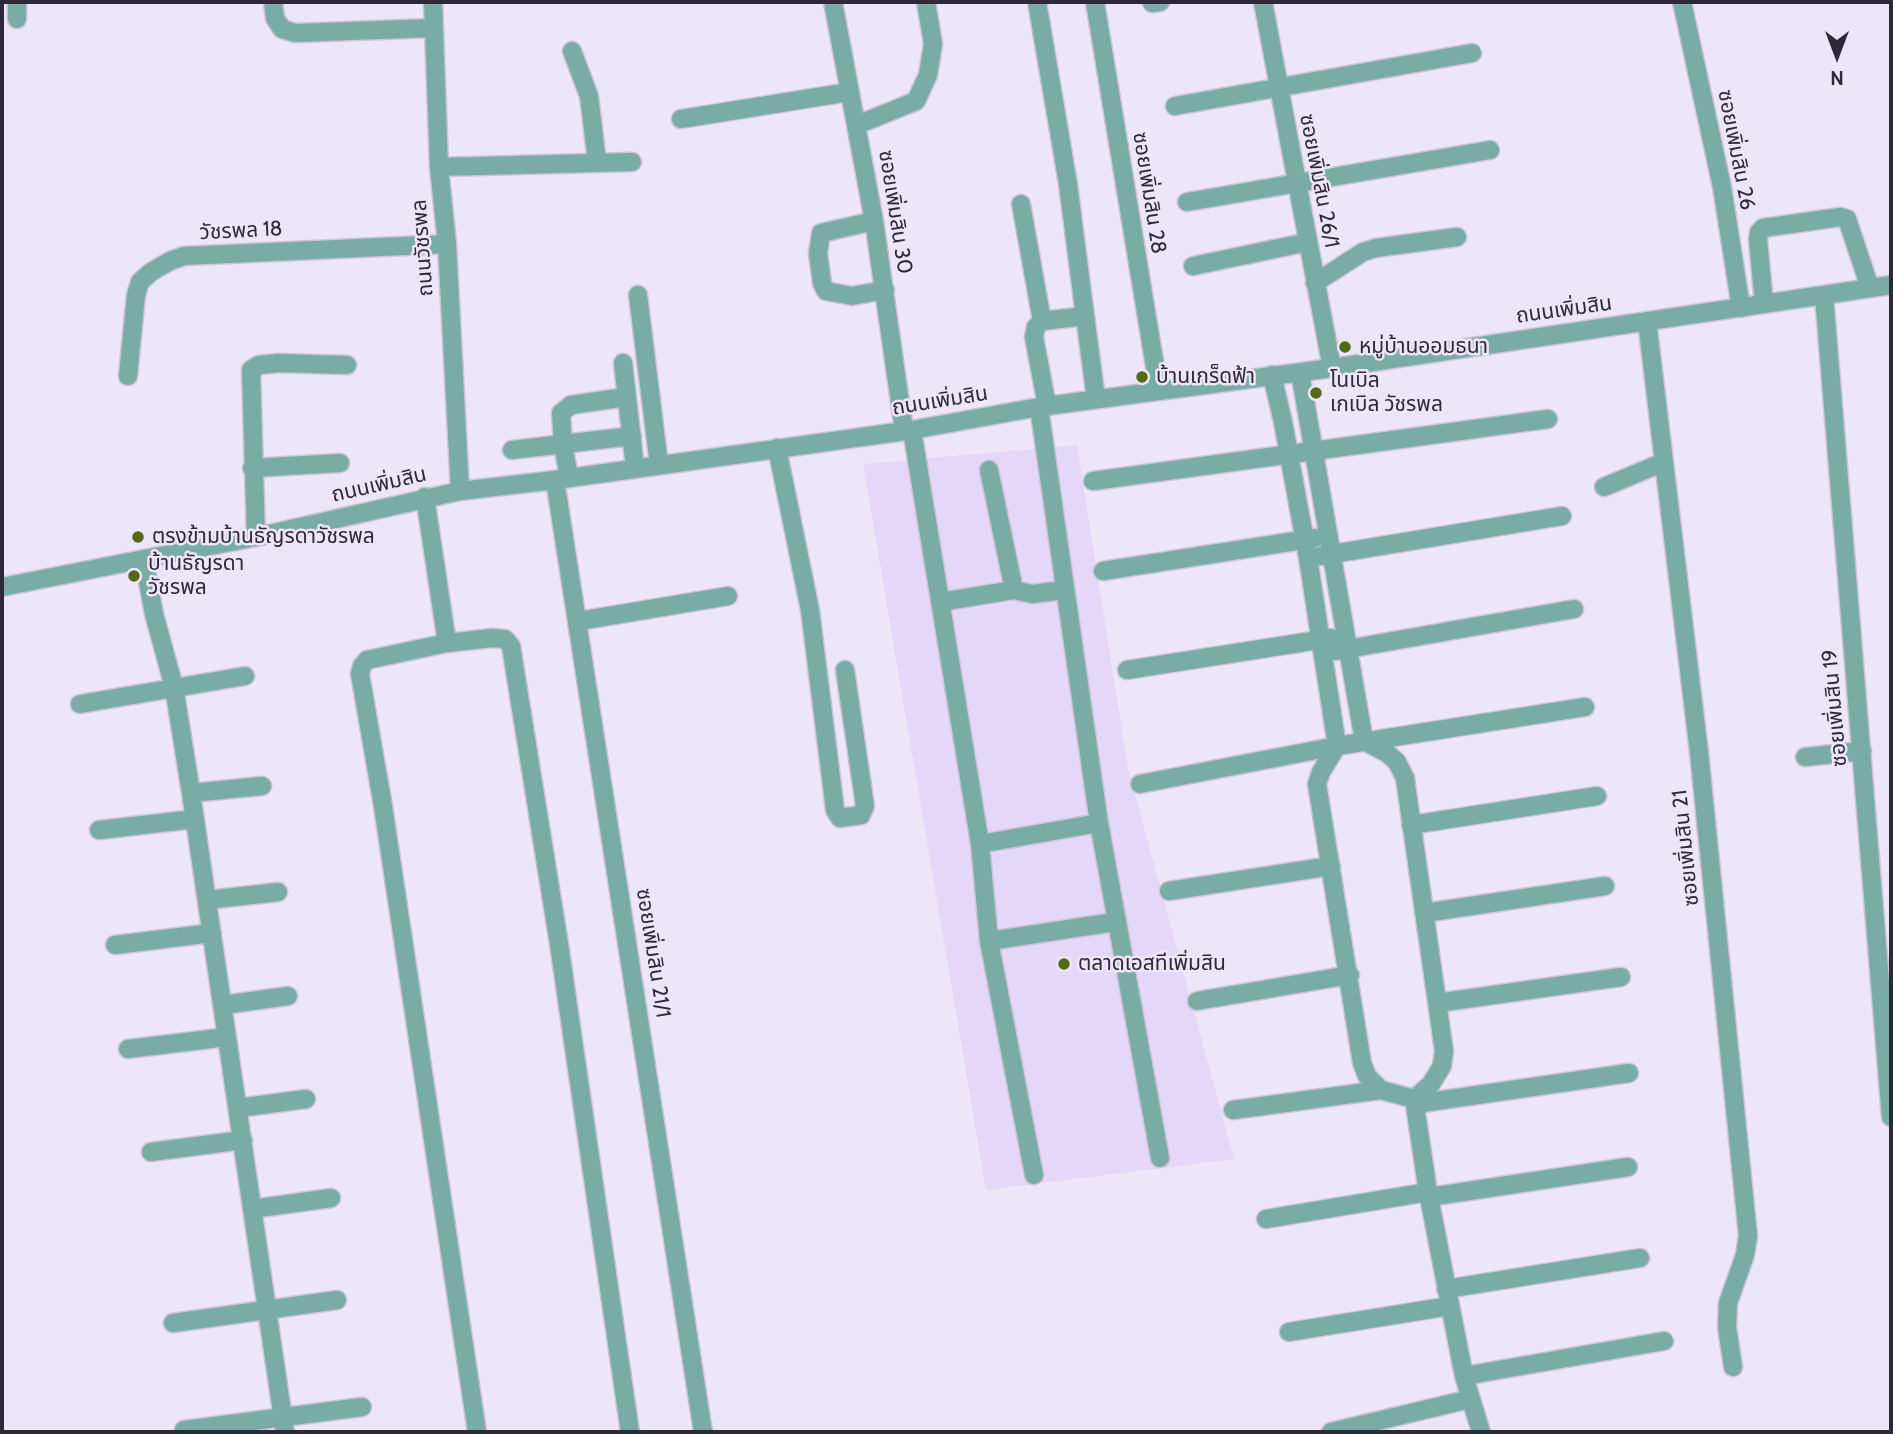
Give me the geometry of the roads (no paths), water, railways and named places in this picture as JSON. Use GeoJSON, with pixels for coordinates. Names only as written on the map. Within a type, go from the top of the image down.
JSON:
{"type":"FeatureCollection","features":[{"type":"Feature","properties":{"kind":"street"},"geometry":{"type":"LineString","coordinates":[[273,2],[275,18],[282,29],[295,33],[434,28]]}},
{"type":"Feature","properties":{"kind":"street","name":"ถนนวัชรพล"},"geometry":{"type":"LineString","coordinates":[[433,2],[439,167],[447,244],[460,491]]}},
{"type":"Feature","properties":{"kind":"street","name":"ซอยเพิ่มสิน 30"},"geometry":{"type":"LineString","coordinates":[[833,2],[940,602],[980,844],[989,941],[1034,1175]]}},
{"type":"Feature","properties":{"kind":"street"},"geometry":{"type":"LineString","coordinates":[[857,125],[916,101],[928,75],[933,44],[926,2]]}},
{"type":"Feature","properties":{"kind":"street"},"geometry":{"type":"LineString","coordinates":[[1037,2],[1068,184],[1096,399]]}},
{"type":"Feature","properties":{"kind":"street","name":"ซอยเพิ่มสิน 28"},"geometry":{"type":"LineString","coordinates":[[1095,2],[1159,391]]}},
{"type":"Feature","properties":{"kind":"street","name":"ซอยเพิ่มสิน 26/1"},"geometry":{"type":"LineString","coordinates":[[1263,2],[1332,368]]}},
{"type":"Feature","properties":{"kind":"street","name":"ซอยเพิ่มสิน 26"},"geometry":{"type":"LineString","coordinates":[[1682,2],[1722,187],[1741,308]]}},
{"type":"Feature","properties":{"kind":"street"},"geometry":{"type":"LineString","coordinates":[[572,51],[589,96],[597,162]]}},
{"type":"Feature","properties":{"kind":"street"},"geometry":{"type":"LineString","coordinates":[[1175,106],[1472,53]]}},
{"type":"Feature","properties":{"kind":"street"},"geometry":{"type":"LineString","coordinates":[[681,119],[849,92]]}},
{"type":"Feature","properties":{"kind":"street"},"geometry":{"type":"LineString","coordinates":[[1187,201],[1490,150]]}},
{"type":"Feature","properties":{"kind":"street"},"geometry":{"type":"LineString","coordinates":[[439,167],[632,162]]}},
{"type":"Feature","properties":{"kind":"street"},"geometry":{"type":"LineString","coordinates":[[1021,204],[1042,321]]}},
{"type":"Feature","properties":{"kind":"street"},"geometry":{"type":"LineString","coordinates":[[1764,304],[1758,240],[1759,232],[1763,228],[1840,217],[1847,219],[1870,288]]}},
{"type":"Feature","properties":{"kind":"street"},"geometry":{"type":"LineString","coordinates":[[874,221],[821,233],[818,253],[822,284],[825,291],[852,296],[885,290]]}},
{"type":"Feature","properties":{"kind":"street"},"geometry":{"type":"LineString","coordinates":[[1315,283],[1363,252],[1457,237]]}},
{"type":"Feature","properties":{"kind":"street"},"geometry":{"type":"LineString","coordinates":[[1193,266],[1308,242]]}},
{"type":"Feature","properties":{"kind":"street","name":"วัชรพล 18"},"geometry":{"type":"LineString","coordinates":[[128,376],[136,295],[140,282],[170,261],[191,256],[447,244]]}},
{"type":"Feature","properties":{"kind":"street","name":"ถนนเพิ่มสิน"},"geometry":{"type":"LineString","coordinates":[[2,587],[256,537],[460,491],[908,430],[1096,399],[1332,368],[1891,285]]}},
{"type":"Feature","properties":{"kind":"street"},"geometry":{"type":"LineString","coordinates":[[638,295],[659,465]]}},
{"type":"Feature","properties":{"kind":"street","name":"ซอยเพิ่มสิน 19"},"geometry":{"type":"LineString","coordinates":[[1824,295],[1891,1117]]}},
{"type":"Feature","properties":{"kind":"street"},"geometry":{"type":"LineString","coordinates":[[1084,316],[1042,321],[1036,327],[1034,337],[1064,590],[1098,823],[1160,1158]]}},
{"type":"Feature","properties":{"kind":"street","name":"ซอยเพิ่มสิน 21"},"geometry":{"type":"LineString","coordinates":[[1647,321],[1699,752],[1748,1236],[1745,1255],[1728,1303],[1727,1327],[1733,1367]]}},
{"type":"Feature","properties":{"kind":"street"},"geometry":{"type":"LineString","coordinates":[[256,537],[251,370],[259,365],[279,363],[347,365]]}},
{"type":"Feature","properties":{"kind":"street"},"geometry":{"type":"LineString","coordinates":[[623,363],[635,468]]}},
{"type":"Feature","properties":{"kind":"street"},"geometry":{"type":"LineString","coordinates":[[1300,372],[1364,741]]}},
{"type":"Feature","properties":{"kind":"street"},"geometry":{"type":"LineString","coordinates":[[1272,375],[1308,558],[1337,746],[1317,784],[1350,975],[1362,1063],[1367,1076],[1381,1090]]}},
{"type":"Feature","properties":{"kind":"street","name":"ซอยเพิ่มสิน 21/1"},"geometry":{"type":"LineString","coordinates":[[626,397],[565,408],[560,418],[562,479],[579,621],[703,1432]]}},
{"type":"Feature","properties":{"kind":"street"},"geometry":{"type":"LineString","coordinates":[[1093,481],[1548,419]]}},
{"type":"Feature","properties":{"kind":"street"},"geometry":{"type":"LineString","coordinates":[[512,450],[632,436]]}},
{"type":"Feature","properties":{"kind":"street"},"geometry":{"type":"LineString","coordinates":[[777,448],[810,610],[835,810],[840,818],[861,815],[865,806],[845,670]]}},
{"type":"Feature","properties":{"kind":"street"},"geometry":{"type":"LineString","coordinates":[[1604,487],[1664,462]]}},
{"type":"Feature","properties":{"kind":"street"},"geometry":{"type":"LineString","coordinates":[[253,468],[340,463]]}},
{"type":"Feature","properties":{"kind":"street"},"geometry":{"type":"LineString","coordinates":[[989,470],[1014,590]]}},
{"type":"Feature","properties":{"kind":"street"},"geometry":{"type":"LineString","coordinates":[[425,497],[447,643]]}},
{"type":"Feature","properties":{"kind":"street"},"geometry":{"type":"LineString","coordinates":[[1103,570],[1304,539],[1330,545],[1562,516]]}},
{"type":"Feature","properties":{"kind":"street"},"geometry":{"type":"LineString","coordinates":[[1308,558],[1330,545]]}},
{"type":"Feature","properties":{"kind":"street"},"geometry":{"type":"LineString","coordinates":[[145,560],[154,614],[174,688],[191,793],[284,1425]]}},
{"type":"Feature","properties":{"kind":"street"},"geometry":{"type":"LineString","coordinates":[[940,602],[1014,590],[1032,594],[1064,590]]}},
{"type":"Feature","properties":{"kind":"street"},"geometry":{"type":"LineString","coordinates":[[579,621],[728,596]]}},
{"type":"Feature","properties":{"kind":"street"},"geometry":{"type":"LineString","coordinates":[[1127,670],[1323,646],[1574,609]]}},
{"type":"Feature","properties":{"kind":"street"},"geometry":{"type":"LineString","coordinates":[[477,1432],[383,806],[360,674],[367,660],[447,643],[492,638],[505,639],[511,646],[559,944],[630,1432]]}},
{"type":"Feature","properties":{"kind":"street"},"geometry":{"type":"LineString","coordinates":[[80,704],[245,676]]}},
{"type":"Feature","properties":{"kind":"street"},"geometry":{"type":"LineString","coordinates":[[1140,784],[1364,741],[1585,707]]}},
{"type":"Feature","properties":{"kind":"street"},"geometry":{"type":"LineString","coordinates":[[1364,741],[1387,753],[1397,762],[1405,778],[1444,1051],[1442,1066],[1414,1101]]}},
{"type":"Feature","properties":{"kind":"street"},"geometry":{"type":"LineString","coordinates":[[1805,757],[1862,751]]}},
{"type":"Feature","properties":{"kind":"street"},"geometry":{"type":"LineString","coordinates":[[191,793],[262,786]]}},
{"type":"Feature","properties":{"kind":"street"},"geometry":{"type":"LineString","coordinates":[[1411,825],[1597,796]]}},
{"type":"Feature","properties":{"kind":"street"},"geometry":{"type":"LineString","coordinates":[[99,830],[195,819]]}},
{"type":"Feature","properties":{"kind":"street"},"geometry":{"type":"LineString","coordinates":[[980,844],[1098,823]]}},
{"type":"Feature","properties":{"kind":"street"},"geometry":{"type":"LineString","coordinates":[[1169,891],[1331,866]]}},
{"type":"Feature","properties":{"kind":"street"},"geometry":{"type":"LineString","coordinates":[[1424,913],[1605,886]]}},
{"type":"Feature","properties":{"kind":"street"},"geometry":{"type":"LineString","coordinates":[[207,900],[278,892]]}},
{"type":"Feature","properties":{"kind":"street"},"geometry":{"type":"LineString","coordinates":[[989,941],[1115,922]]}},
{"type":"Feature","properties":{"kind":"street"},"geometry":{"type":"LineString","coordinates":[[115,945],[212,933]]}},
{"type":"Feature","properties":{"kind":"street"},"geometry":{"type":"LineString","coordinates":[[1197,1001],[1350,975]]}},
{"type":"Feature","properties":{"kind":"street"},"geometry":{"type":"LineString","coordinates":[[1437,1003],[1621,977]]}},
{"type":"Feature","properties":{"kind":"street"},"geometry":{"type":"LineString","coordinates":[[223,1005],[288,996]]}},
{"type":"Feature","properties":{"kind":"street"},"geometry":{"type":"LineString","coordinates":[[128,1049],[227,1037]]}},
{"type":"Feature","properties":{"kind":"street"},"geometry":{"type":"LineString","coordinates":[[1233,1110],[1381,1090],[1414,1101],[1629,1073]]}},
{"type":"Feature","properties":{"kind":"street"},"geometry":{"type":"LineString","coordinates":[[238,1108],[306,1098]]}},
{"type":"Feature","properties":{"kind":"street"},"geometry":{"type":"LineString","coordinates":[[1414,1101],[1428,1195],[1464,1377],[1481,1432]]}},
{"type":"Feature","properties":{"kind":"street"},"geometry":{"type":"LineString","coordinates":[[151,1153],[243,1140]]}},
{"type":"Feature","properties":{"kind":"street"},"geometry":{"type":"LineString","coordinates":[[1265,1219],[1628,1167]]}},
{"type":"Feature","properties":{"kind":"street"},"geometry":{"type":"LineString","coordinates":[[253,1209],[331,1198]]}},
{"type":"Feature","properties":{"kind":"street"},"geometry":{"type":"LineString","coordinates":[[1289,1332],[1640,1258]]}},
{"type":"Feature","properties":{"kind":"street"},"geometry":{"type":"LineString","coordinates":[[173,1323],[337,1300]]}},
{"type":"Feature","properties":{"kind":"street"},"geometry":{"type":"LineString","coordinates":[[1464,1377],[1664,1342]]}},
{"type":"Feature","properties":{"kind":"street"},"geometry":{"type":"LineString","coordinates":[[1331,1432],[1470,1399]]}},
{"type":"Feature","properties":{"kind":"street"},"geometry":{"type":"LineString","coordinates":[[184,1430],[284,1425],[362,1407]]}},
{"type":"Feature","properties":{"kind":"place","name":"หมู่บ้านออมธนา"},"geometry":{"type":"Point","coordinates":[1345,347]}},
{"type":"Feature","properties":{"kind":"place","name":"บ้านเกร็ดฟ้า"},"geometry":{"type":"Point","coordinates":[1142,377]}},
{"type":"Feature","properties":{"kind":"place","name":"โนเบิล เกเบิล วัชรพล"},"geometry":{"type":"Point","coordinates":[1316,393]}},
{"type":"Feature","properties":{"kind":"place","name":"ตรงข้ามบ้านธัญรดาวัชรพล"},"geometry":{"type":"Point","coordinates":[138,537]}},
{"type":"Feature","properties":{"kind":"place","name":"บ้านธัญรดา วัชรพล"},"geometry":{"type":"Point","coordinates":[134,576]}},
{"type":"Feature","properties":{"kind":"place","name":"ตลาดเอสทีเพิ่มสิน"},"geometry":{"type":"Point","coordinates":[1064,964]}}]}
